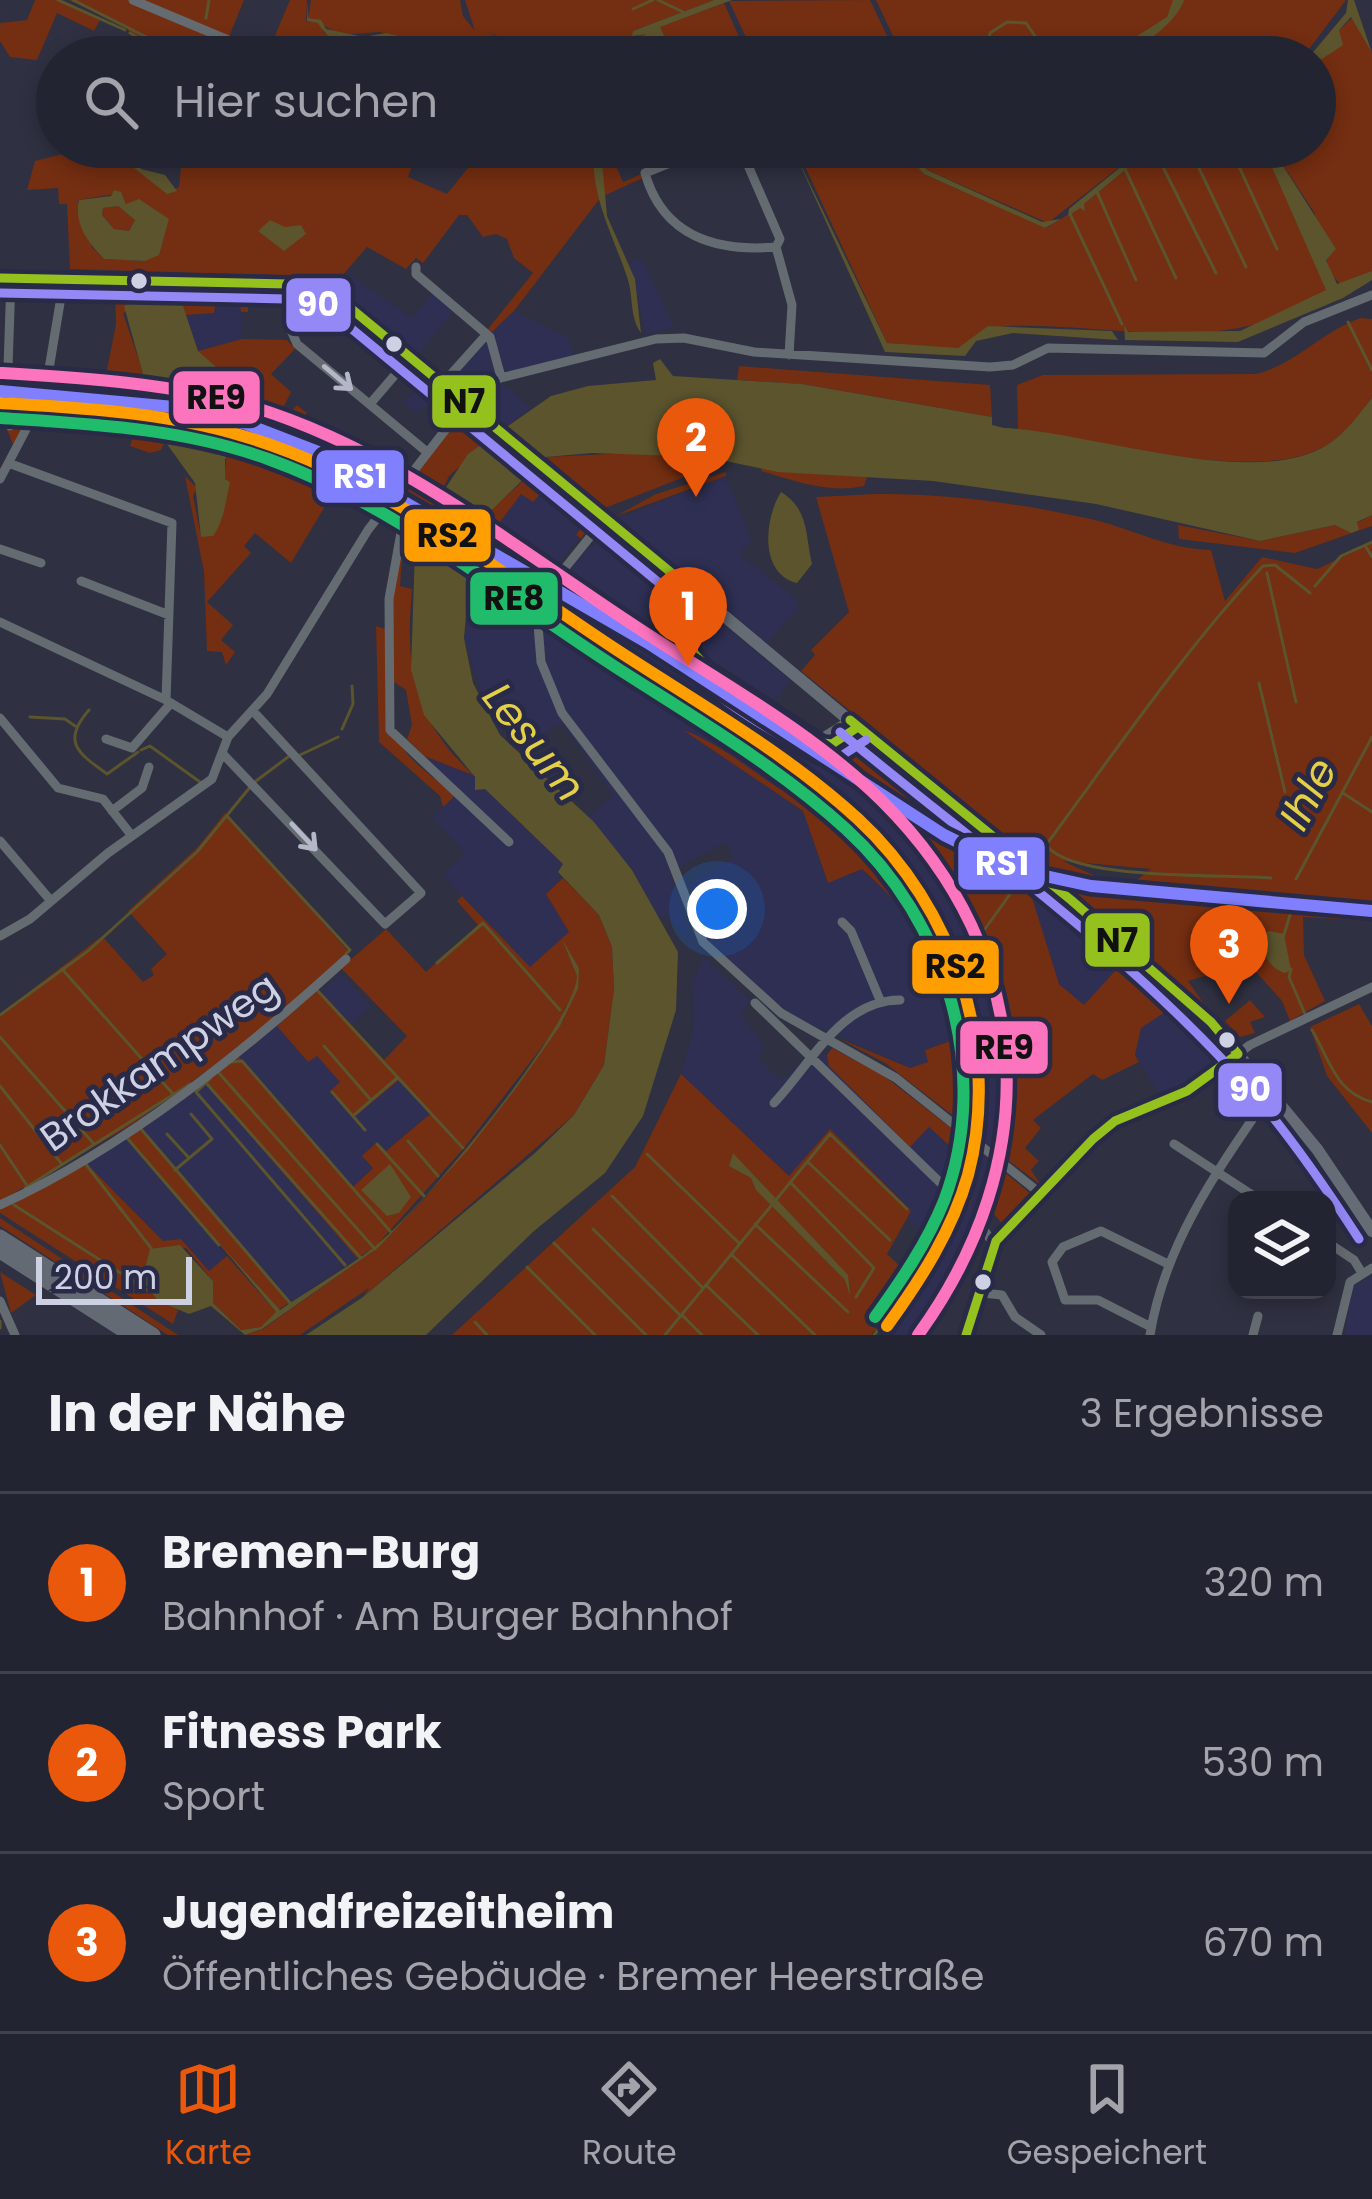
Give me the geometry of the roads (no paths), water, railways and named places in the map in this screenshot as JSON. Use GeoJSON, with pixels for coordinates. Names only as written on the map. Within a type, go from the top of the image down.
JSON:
{"type":"FeatureCollection","features":[{"type":"Feature","properties":{"kind":"highway"},"geometry":{"type":"LineString","coordinates":[[0,1237],[153,1335]]}},
{"type":"Feature","properties":{"kind":"highway"},"geometry":{"type":"LineString","coordinates":[[0,1251],[131,1335]]}},
{"type":"Feature","properties":{"kind":"main road"},"geometry":{"type":"LineString","coordinates":[[5,284],[64,279],[288,284],[340,297],[1000,841],[1167,985],[1271,1092],[1372,1231]]}},
{"type":"Feature","properties":{"kind":"street"},"geometry":{"type":"LineString","coordinates":[[133,0],[219,36]]}},
{"type":"Feature","properties":{"kind":"street"},"geometry":{"type":"LineString","coordinates":[[658,168],[645,173],[671,217],[700,240],[730,249],[776,248]]}},
{"type":"Feature","properties":{"kind":"street"},"geometry":{"type":"LineString","coordinates":[[749,168],[779,235],[776,248],[792,305],[789,355]]}},
{"type":"Feature","properties":{"kind":"street"},"geometry":{"type":"LineString","coordinates":[[416,267],[416,274],[487,334],[501,377]]}},
{"type":"Feature","properties":{"kind":"street"},"geometry":{"type":"LineString","coordinates":[[0,479],[50,377],[64,279]]}},
{"type":"Feature","properties":{"kind":"street"},"geometry":{"type":"LineString","coordinates":[[4,368],[5,284]]}},
{"type":"Feature","properties":{"kind":"street"},"geometry":{"type":"LineString","coordinates":[[288,284],[290,328],[297,344],[427,452]]}},
{"type":"Feature","properties":{"kind":"street"},"geometry":{"type":"LineString","coordinates":[[0,936],[212,778],[228,737],[253,711],[388,503],[470,403],[501,377],[656,339],[789,355],[990,368],[1013,365],[1048,349],[1259,354],[1304,322],[1372,295]]}},
{"type":"Feature","properties":{"kind":"street"},"geometry":{"type":"LineString","coordinates":[[444,382],[487,334]]}},
{"type":"Feature","properties":{"kind":"street"},"geometry":{"type":"LineString","coordinates":[[370,404],[412,355]]}},
{"type":"Feature","properties":{"kind":"street"},"geometry":{"type":"LineString","coordinates":[[2,406],[10,426]]}},
{"type":"Feature","properties":{"kind":"street"},"geometry":{"type":"LineString","coordinates":[[11,464],[172,523],[168,701],[132,748],[106,739]]}},
{"type":"Feature","properties":{"kind":"street"},"geometry":{"type":"LineString","coordinates":[[388,503],[403,527],[389,599],[391,730],[508,842]]}},
{"type":"Feature","properties":{"kind":"street"},"geometry":{"type":"LineString","coordinates":[[606,517],[545,593],[538,642],[548,684],[604,774],[668,852],[692,921],[711,954],[781,1013],[872,1061],[1041,1194]]}},
{"type":"Feature","properties":{"kind":"street"},"geometry":{"type":"LineString","coordinates":[[0,550],[41,563]]}},
{"type":"Feature","properties":{"kind":"street"},"geometry":{"type":"LineString","coordinates":[[81,581],[169,615]]}},
{"type":"Feature","properties":{"kind":"street"},"geometry":{"type":"LineString","coordinates":[[714,608],[692,637],[700,661],[814,737],[830,737],[854,724]]}},
{"type":"Feature","properties":{"kind":"street"},"geometry":{"type":"LineString","coordinates":[[0,622],[168,701],[228,737]]}},
{"type":"Feature","properties":{"kind":"street"},"geometry":{"type":"LineString","coordinates":[[222,753],[385,924],[422,892],[253,711]]}},
{"type":"Feature","properties":{"kind":"street"},"geometry":{"type":"LineString","coordinates":[[0,718],[58,788],[100,799],[132,836]]}},
{"type":"Feature","properties":{"kind":"street"},"geometry":{"type":"LineString","coordinates":[[112,811],[142,788],[149,767]]}},
{"type":"Feature","properties":{"kind":"street"},"geometry":{"type":"LineString","coordinates":[[0,841],[51,901]]}},
{"type":"Feature","properties":{"kind":"street"},"geometry":{"type":"LineString","coordinates":[[842,922],[851,931],[880,1000]]}},
{"type":"Feature","properties":{"kind":"street","name":"Brokkampweg"},"geometry":{"type":"LineString","coordinates":[[0,1205],[134,1126],[245,1048],[346,959]]}},
{"type":"Feature","properties":{"kind":"street"},"geometry":{"type":"LineString","coordinates":[[966,1335],[994,1245],[1103,1129],[1187,1091],[1238,1054],[1372,987]]}},
{"type":"Feature","properties":{"kind":"street"},"geometry":{"type":"LineString","coordinates":[[774,1103],[814,1060],[843,1019],[880,1000],[900,1000]]}},
{"type":"Feature","properties":{"kind":"street"},"geometry":{"type":"LineString","coordinates":[[755,1003],[905,1157],[944,1186]]}},
{"type":"Feature","properties":{"kind":"street"},"geometry":{"type":"LineString","coordinates":[[1168,1264],[1101,1231],[1063,1247],[1052,1262],[1052,1274],[1065,1300],[1099,1300],[1150,1331],[1168,1264],[1217,1173],[1271,1092]]}},
{"type":"Feature","properties":{"kind":"street"},"geometry":{"type":"LineString","coordinates":[[1174,1144],[1246,1191]]}},
{"type":"Feature","properties":{"kind":"street"},"geometry":{"type":"LineString","coordinates":[[979,1222],[994,1245]]}},
{"type":"Feature","properties":{"kind":"street"},"geometry":{"type":"LineString","coordinates":[[1336,1248],[1367,1271],[1350,1282],[1337,1335]]}},
{"type":"Feature","properties":{"kind":"street"},"geometry":{"type":"LineString","coordinates":[[982,1293],[1002,1295],[1015,1317],[1041,1335]]}},
{"type":"Feature","properties":{"kind":"street"},"geometry":{"type":"LineString","coordinates":[[0,1301],[15,1335]]}},
{"type":"Feature","properties":{"kind":"street"},"geometry":{"type":"LineString","coordinates":[[1252,1335],[1258,1316]]}},
{"type":"Feature","properties":{"kind":"waterway"},"geometry":{"type":"LineString","coordinates":[[58,0],[125,30]]}},
{"type":"Feature","properties":{"kind":"waterway"},"geometry":{"type":"LineString","coordinates":[[73,0],[144,36]]}},
{"type":"Feature","properties":{"kind":"waterway"},"geometry":{"type":"LineString","coordinates":[[206,18],[209,0]]}},
{"type":"Feature","properties":{"kind":"waterway"},"geometry":{"type":"LineString","coordinates":[[633,9],[653,0]]}},
{"type":"Feature","properties":{"kind":"waterway"},"geometry":{"type":"LineString","coordinates":[[658,0],[683,12]]}},
{"type":"Feature","properties":{"kind":"waterway"},"geometry":{"type":"LineString","coordinates":[[990,36],[1007,22],[1026,23],[1035,36]]}},
{"type":"Feature","properties":{"kind":"waterway"},"geometry":{"type":"LineString","coordinates":[[130,33],[135,36]]}},
{"type":"Feature","properties":{"kind":"waterway"},"geometry":{"type":"LineString","coordinates":[[1164,168],[1216,273]]}},
{"type":"Feature","properties":{"kind":"waterway"},"geometry":{"type":"LineString","coordinates":[[1199,168],[1246,267]]}},
{"type":"Feature","properties":{"kind":"waterway"},"geometry":{"type":"LineString","coordinates":[[1240,168],[1277,249]]}},
{"type":"Feature","properties":{"kind":"waterway"},"geometry":{"type":"LineString","coordinates":[[1125,169],[1176,278]]}},
{"type":"Feature","properties":{"kind":"waterway"},"geometry":{"type":"LineString","coordinates":[[1097,192],[1136,280]]}},
{"type":"Feature","properties":{"kind":"waterway"},"geometry":{"type":"LineString","coordinates":[[1070,214],[1122,324]]}},
{"type":"Feature","properties":{"kind":"waterway"},"geometry":{"type":"LineString","coordinates":[[1348,322],[1372,370]]}},
{"type":"Feature","properties":{"kind":"waterway"},"geometry":{"type":"LineString","coordinates":[[1315,586],[1341,556],[1372,542]]}},
{"type":"Feature","properties":{"kind":"waterway","name":"Ihle"},"geometry":{"type":"LineString","coordinates":[[1366,547],[1372,557]]}},
{"type":"Feature","properties":{"kind":"waterway"},"geometry":{"type":"LineString","coordinates":[[1037,857],[1175,670],[1263,566],[1275,565],[1310,593]]}},
{"type":"Feature","properties":{"kind":"waterway"},"geometry":{"type":"LineString","coordinates":[[1267,573],[1296,702]]}},
{"type":"Feature","properties":{"kind":"waterway"},"geometry":{"type":"LineString","coordinates":[[1259,683],[1285,792]]}},
{"type":"Feature","properties":{"kind":"waterway"},"geometry":{"type":"LineString","coordinates":[[342,729],[353,704],[352,686]]}},
{"type":"Feature","properties":{"kind":"waterway"},"geometry":{"type":"LineString","coordinates":[[89,710],[75,739],[89,760],[107,774],[138,752]]}},
{"type":"Feature","properties":{"kind":"waterway"},"geometry":{"type":"LineString","coordinates":[[30,717],[65,719],[75,726]]}},
{"type":"Feature","properties":{"kind":"waterway"},"geometry":{"type":"LineString","coordinates":[[300,755],[338,737]]}},
{"type":"Feature","properties":{"kind":"waterway","name":"Ihle"},"geometry":{"type":"LineString","coordinates":[[1296,879],[1372,737]]}},
{"type":"Feature","properties":{"kind":"waterway"},"geometry":{"type":"LineString","coordinates":[[141,750],[150,746],[200,782]]}},
{"type":"Feature","properties":{"kind":"waterway"},"geometry":{"type":"LineString","coordinates":[[256,781],[288,757]]}},
{"type":"Feature","properties":{"kind":"waterway"},"geometry":{"type":"LineString","coordinates":[[0,1015],[88,951],[197,852],[251,786]]}},
{"type":"Feature","properties":{"kind":"waterway"},"geometry":{"type":"LineString","coordinates":[[1343,793],[1372,812]]}},
{"type":"Feature","properties":{"kind":"waterway"},"geometry":{"type":"LineString","coordinates":[[227,816],[350,950],[346,954]]}},
{"type":"Feature","properties":{"kind":"waterway"},"geometry":{"type":"LineString","coordinates":[[1047,846],[1063,857],[1117,870],[1271,878]]}},
{"type":"Feature","properties":{"kind":"waterway"},"geometry":{"type":"LineString","coordinates":[[1005,1146],[1012,1057],[980,936],[1023,876]]}},
{"type":"Feature","properties":{"kind":"waterway","name":"Ihle"},"geometry":{"type":"LineString","coordinates":[[1283,938],[1293,905]]}},
{"type":"Feature","properties":{"kind":"waterway"},"geometry":{"type":"LineString","coordinates":[[437,963],[483,923],[560,1010]]}},
{"type":"Feature","properties":{"kind":"waterway"},"geometry":{"type":"LineString","coordinates":[[62,969],[174,1095]]}},
{"type":"Feature","properties":{"kind":"waterway","name":"Ihle"},"geometry":{"type":"LineString","coordinates":[[1291,969],[1289,977],[1305,1014]]}},
{"type":"Feature","properties":{"kind":"waterway"},"geometry":{"type":"LineString","coordinates":[[316,989],[463,1148]]}},
{"type":"Feature","properties":{"kind":"waterway","name":"Ihle"},"geometry":{"type":"LineString","coordinates":[[1312,1030],[1342,1083],[1372,1102]]}},
{"type":"Feature","properties":{"kind":"waterway"},"geometry":{"type":"LineString","coordinates":[[0,1037],[94,1144]]}},
{"type":"Feature","properties":{"kind":"waterway"},"geometry":{"type":"LineString","coordinates":[[324,1046],[371,1100]]}},
{"type":"Feature","properties":{"kind":"waterway"},"geometry":{"type":"LineString","coordinates":[[232,1062],[242,1061],[390,1231]]}},
{"type":"Feature","properties":{"kind":"waterway"},"geometry":{"type":"LineString","coordinates":[[219,1073],[375,1249]]}},
{"type":"Feature","properties":{"kind":"waterway"},"geometry":{"type":"LineString","coordinates":[[353,1116],[397,1078]]}},
{"type":"Feature","properties":{"kind":"waterway"},"geometry":{"type":"LineString","coordinates":[[210,1079],[196,1092],[345,1265]]}},
{"type":"Feature","properties":{"kind":"waterway"},"geometry":{"type":"LineString","coordinates":[[25,1188],[190,1084]]}},
{"type":"Feature","properties":{"kind":"waterway"},"geometry":{"type":"LineString","coordinates":[[207,1084],[360,1257]]}},
{"type":"Feature","properties":{"kind":"waterway"},"geometry":{"type":"LineString","coordinates":[[0,1086],[61,1163]]}},
{"type":"Feature","properties":{"kind":"waterway"},"geometry":{"type":"LineString","coordinates":[[332,1092],[365,1130]]}},
{"type":"Feature","properties":{"kind":"waterway"},"geometry":{"type":"LineString","coordinates":[[175,1170],[212,1139],[191,1114]]}},
{"type":"Feature","properties":{"kind":"waterway"},"geometry":{"type":"LineString","coordinates":[[141,1129],[291,1304]]}},
{"type":"Feature","properties":{"kind":"waterway"},"geometry":{"type":"LineString","coordinates":[[167,1134],[189,1158]]}},
{"type":"Feature","properties":{"kind":"waterway"},"geometry":{"type":"LineString","coordinates":[[665,1335],[830,1134],[907,1209]]}},
{"type":"Feature","properties":{"kind":"waterway"},"geometry":{"type":"LineString","coordinates":[[127,1138],[219,1245]]}},
{"type":"Feature","properties":{"kind":"waterway"},"geometry":{"type":"LineString","coordinates":[[408,1141],[438,1176]]}},
{"type":"Feature","properties":{"kind":"waterway"},"geometry":{"type":"LineString","coordinates":[[377,1144],[424,1196]]}},
{"type":"Feature","properties":{"kind":"waterway"},"geometry":{"type":"LineString","coordinates":[[0,1145],[26,1184]]}},
{"type":"Feature","properties":{"kind":"waterway"},"geometry":{"type":"LineString","coordinates":[[647,1154],[738,1242]]}},
{"type":"Feature","properties":{"kind":"waterway"},"geometry":{"type":"LineString","coordinates":[[84,1162],[151,1248]]}},
{"type":"Feature","properties":{"kind":"waterway"},"geometry":{"type":"LineString","coordinates":[[809,1163],[890,1240]]}},
{"type":"Feature","properties":{"kind":"waterway"},"geometry":{"type":"LineString","coordinates":[[790,1182],[874,1268],[856,1297]]}},
{"type":"Feature","properties":{"kind":"waterway"},"geometry":{"type":"LineString","coordinates":[[612,1196],[703,1288]]}},
{"type":"Feature","properties":{"kind":"waterway"},"geometry":{"type":"LineString","coordinates":[[14,1205],[147,1290]]}},
{"type":"Feature","properties":{"kind":"waterway"},"geometry":{"type":"LineString","coordinates":[[755,1224],[848,1312]]}},
{"type":"Feature","properties":{"kind":"waterway"},"geometry":{"type":"LineString","coordinates":[[593,1229],[681,1316]]}},
{"type":"Feature","properties":{"kind":"waterway"},"geometry":{"type":"LineString","coordinates":[[554,1243],[646,1335]]}},
{"type":"Feature","properties":{"kind":"waterway"},"geometry":{"type":"LineString","coordinates":[[731,1254],[815,1335]]}},
{"type":"Feature","properties":{"kind":"waterway"},"geometry":{"type":"LineString","coordinates":[[527,1267],[595,1335]]}},
{"type":"Feature","properties":{"kind":"waterway"},"geometry":{"type":"LineString","coordinates":[[707,1286],[758,1335]]}},
{"type":"Feature","properties":{"kind":"waterway"},"geometry":{"type":"LineString","coordinates":[[874,1335],[902,1300]]}},
{"type":"Feature","properties":{"kind":"waterway"},"geometry":{"type":"LineString","coordinates":[[682,1315],[702,1335]]}},
{"type":"Feature","properties":{"kind":"waterway"},"geometry":{"type":"LineString","coordinates":[[0,1321],[0,1328]]}},
{"type":"Feature","properties":{"kind":"waterway"},"geometry":{"type":"LineString","coordinates":[[475,1322],[487,1335]]}},
{"type":"Feature","properties":{"kind":"place","name":"Fitness Park"},"geometry":{"type":"Point","coordinates":[696,497]}},
{"type":"Feature","properties":{"kind":"place","name":"Bremen-Burg"},"geometry":{"type":"Point","coordinates":[688,666]}},
{"type":"Feature","properties":{"kind":"place","name":"Jugendfreizeitheim"},"geometry":{"type":"Point","coordinates":[1229,1004]}},
{"type":"Feature","properties":{"kind":"water label","name":"Lesum"},"geometry":{"type":"Point","coordinates":[534,742]}}]}
